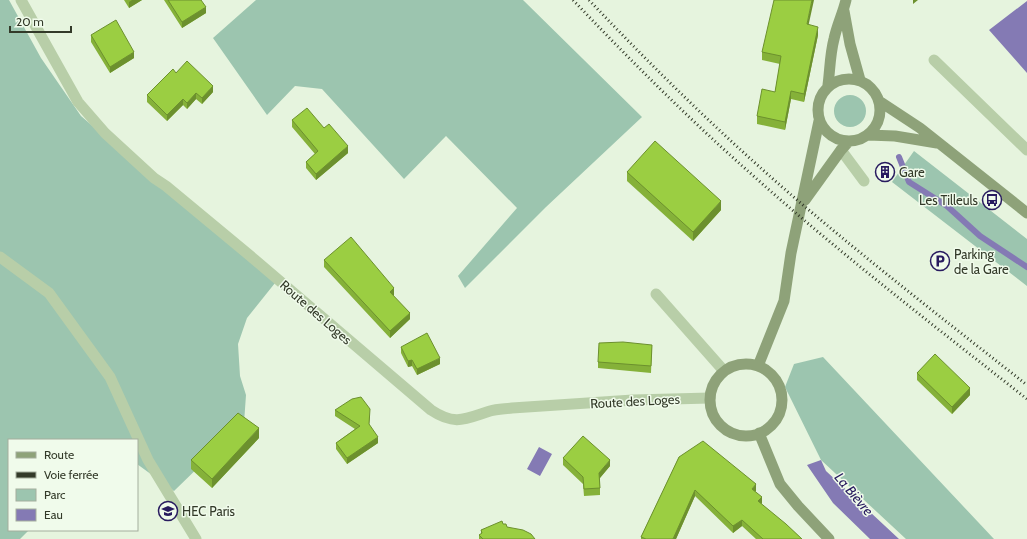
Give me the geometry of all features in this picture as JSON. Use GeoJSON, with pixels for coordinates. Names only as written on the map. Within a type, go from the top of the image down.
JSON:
{"type":"FeatureCollection","features":[{"type":"Feature","properties":{"kind":"main road"},"geometry":{"type":"LineString","coordinates":[[828,85],[834,41],[846,0]]}},
{"type":"Feature","properties":{"kind":"main road"},"geometry":{"type":"LineString","coordinates":[[844,11],[850,44],[860,80]]}},
{"type":"Feature","properties":{"kind":"main road"},"geometry":{"type":"LineString","coordinates":[[847,78],[860,80],[868,84],[874,91],[879,101],[879,118],[875,127],[868,135],[860,139],[849,141],[840,140],[831,136],[824,129],[817,110],[818,100],[828,85],[834,82],[847,78]]}},
{"type":"Feature","properties":{"kind":"main road"},"geometry":{"type":"LineString","coordinates":[[879,101],[920,128],[1027,212]]}},
{"type":"Feature","properties":{"kind":"main road"},"geometry":{"type":"LineString","coordinates":[[758,366],[784,301],[792,253],[820,121]]}},
{"type":"Feature","properties":{"kind":"main road"},"geometry":{"type":"LineString","coordinates":[[868,135],[895,136],[938,143]]}},
{"type":"Feature","properties":{"kind":"main road"},"geometry":{"type":"LineString","coordinates":[[802,205],[849,141]]}},
{"type":"Feature","properties":{"kind":"main road"},"geometry":{"type":"LineString","coordinates":[[740,364],[749,364],[758,366],[773,377],[781,394],[781,404],[779,413],[768,428],[760,433],[739,435],[730,432],[721,426],[715,418],[711,408],[710,398],[716,379],[724,371],[740,364]]}},
{"type":"Feature","properties":{"kind":"main road"},"geometry":{"type":"LineString","coordinates":[[760,433],[780,484],[829,539]]}},
{"type":"Feature","properties":{"kind":"street","name":"Route des Loges"},"geometry":{"type":"LineString","coordinates":[[21,0],[78,102],[105,133],[154,178],[166,186],[248,254],[425,405],[440,416],[449,420],[462,420],[492,411],[512,408],[633,400],[710,398]]}},
{"type":"Feature","properties":{"kind":"street"},"geometry":{"type":"LineString","coordinates":[[934,60],[1027,150]]}},
{"type":"Feature","properties":{"kind":"street"},"geometry":{"type":"LineString","coordinates":[[841,150],[864,181]]}},
{"type":"Feature","properties":{"kind":"street"},"geometry":{"type":"LineString","coordinates":[[0,257],[49,293],[110,377],[148,460],[196,539]]}},
{"type":"Feature","properties":{"kind":"street"},"geometry":{"type":"LineString","coordinates":[[656,294],[724,371]]}},
{"type":"Feature","properties":{"kind":"green space"},"geometry":{"type":"Polygon","coordinates":[[[0,0],[9,0],[41,58],[81,116],[275,283],[247,318],[238,344],[240,376],[246,395],[244,423],[174,491],[138,465],[138,439],[8,439],[8,531],[28,531],[20,539],[0,539],[0,0]]]}},
{"type":"Feature","properties":{"kind":"green space"},"geometry":{"type":"Polygon","coordinates":[[[256,0],[523,0],[642,117],[546,207],[465,288],[458,276],[517,208],[446,136],[404,179],[322,89],[295,86],[267,115],[213,38],[256,0]]]}},
{"type":"Feature","properties":{"kind":"green space"},"geometry":{"type":"Polygon","coordinates":[[[847,95],[853,95],[862,99],[866,111],[862,123],[853,127],[847,127],[838,123],[834,114],[834,108],[838,99],[847,95]]]}},
{"type":"Feature","properties":{"kind":"green space"},"geometry":{"type":"Polygon","coordinates":[[[914,151],[1027,239],[1027,286],[892,182],[914,151]]]}},
{"type":"Feature","properties":{"kind":"green space"},"geometry":{"type":"Polygon","coordinates":[[[823,357],[994,539],[906,539],[821,460],[785,387],[794,364],[823,357]]]}},
{"type":"Feature","properties":{"kind":"water"},"geometry":{"type":"Polygon","coordinates":[[[1027,1],[1027,73],[989,30],[1027,1]]]}},
{"type":"Feature","properties":{"kind":"water"},"geometry":{"type":"Polygon","coordinates":[[[539,447],[552,454],[540,476],[527,469],[539,447]]]}},
{"type":"Feature","properties":{"kind":"water"},"geometry":{"type":"Polygon","coordinates":[[[821,460],[826,471],[899,539],[870,539],[833,503],[807,465],[821,460]]]}},
{"type":"Feature","properties":{"kind":"building"},"geometry":{"type":"Polygon","coordinates":[[[168,0],[201,0],[206,7],[182,22],[168,0]]]}},
{"type":"Feature","properties":{"kind":"building"},"geometry":{"type":"Polygon","coordinates":[[[774,0],[812,0],[807,24],[818,27],[804,94],[791,91],[785,122],[757,116],[762,89],[775,92],[781,56],[762,52],[774,0]]]}},
{"type":"Feature","properties":{"kind":"building"},"geometry":{"type":"Polygon","coordinates":[[[116,20],[134,52],[110,67],[91,35],[116,20]]]}},
{"type":"Feature","properties":{"kind":"building"},"geometry":{"type":"Polygon","coordinates":[[[187,61],[213,86],[202,98],[196,93],[187,103],[183,99],[167,115],[147,95],[173,69],[176,73],[187,61]]]}},
{"type":"Feature","properties":{"kind":"building"},"geometry":{"type":"Polygon","coordinates":[[[307,108],[324,128],[329,124],[348,146],[316,174],[306,162],[318,151],[292,120],[307,108]]]}},
{"type":"Feature","properties":{"kind":"building"},"geometry":{"type":"Polygon","coordinates":[[[655,141],[721,201],[693,232],[627,172],[655,141]]]}},
{"type":"Feature","properties":{"kind":"building"},"geometry":{"type":"Polygon","coordinates":[[[351,237],[394,288],[390,292],[410,313],[390,331],[324,260],[351,237]]]}},
{"type":"Feature","properties":{"kind":"building"},"geometry":{"type":"Polygon","coordinates":[[[427,333],[440,358],[417,369],[412,360],[408,361],[401,347],[427,333]]]}},
{"type":"Feature","properties":{"kind":"building"},"geometry":{"type":"Polygon","coordinates":[[[623,342],[652,345],[651,366],[598,362],[599,343],[623,342]]]}},
{"type":"Feature","properties":{"kind":"building"},"geometry":{"type":"Polygon","coordinates":[[[935,354],[970,388],[952,407],[917,373],[935,354]]]}},
{"type":"Feature","properties":{"kind":"building"},"geometry":{"type":"Polygon","coordinates":[[[361,397],[370,409],[369,424],[378,437],[347,458],[336,443],[360,426],[335,410],[352,399],[361,397]]]}},
{"type":"Feature","properties":{"kind":"building"},"geometry":{"type":"Polygon","coordinates":[[[238,413],[259,428],[212,479],[191,460],[238,413]]]}},
{"type":"Feature","properties":{"kind":"building"},"geometry":{"type":"Polygon","coordinates":[[[583,436],[610,460],[599,473],[600,488],[584,489],[583,477],[563,458],[583,436]]]}},
{"type":"Feature","properties":{"kind":"building"},"geometry":{"type":"Polygon","coordinates":[[[703,441],[756,484],[752,489],[762,497],[758,501],[802,539],[763,539],[742,520],[733,526],[695,490],[673,539],[646,539],[641,537],[679,457],[703,441]]]}},
{"type":"Feature","properties":{"kind":"building"},"geometry":{"type":"Polygon","coordinates":[[[502,521],[507,527],[523,530],[531,534],[535,539],[483,539],[479,535],[482,533],[481,530],[502,521]]]}},
{"type":"Feature","properties":{"kind":"waterway","name":"La Bièvre"},"geometry":{"type":"LineString","coordinates":[[899,157],[909,182],[947,206],[980,236],[1027,267]]}},
{"type":"Feature","properties":{"kind":"railway"},"geometry":{"type":"LineString","coordinates":[[573,0],[638,67],[726,152],[817,231],[886,288],[1027,399]]}},
{"type":"Feature","properties":{"kind":"railway"},"geometry":{"type":"LineString","coordinates":[[589,0],[693,106],[775,181],[886,274],[1027,385]]}},
{"type":"Feature","properties":{"kind":"place","name":"Gare"},"geometry":{"type":"Point","coordinates":[885,172]}},
{"type":"Feature","properties":{"kind":"place","name":"Les Tilleuls"},"geometry":{"type":"Point","coordinates":[992,200]}},
{"type":"Feature","properties":{"kind":"place","name":"Parking de la Gare"},"geometry":{"type":"Point","coordinates":[940,261]}},
{"type":"Feature","properties":{"kind":"place","name":"HEC Paris"},"geometry":{"type":"Point","coordinates":[168,511]}}]}
